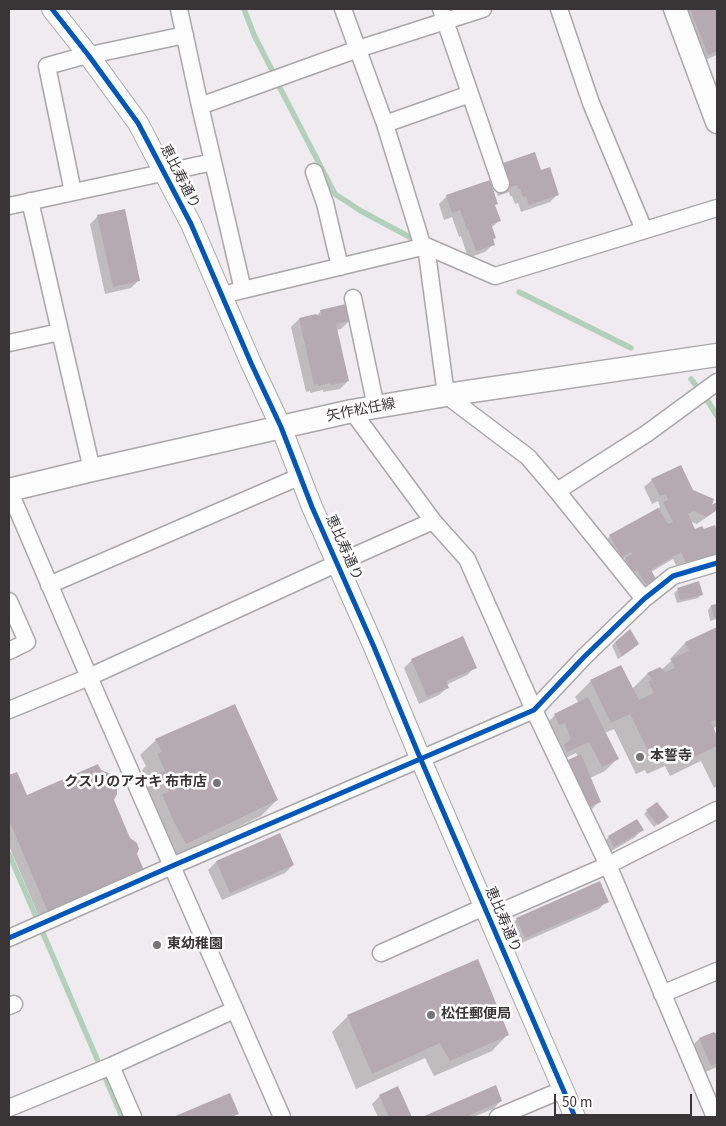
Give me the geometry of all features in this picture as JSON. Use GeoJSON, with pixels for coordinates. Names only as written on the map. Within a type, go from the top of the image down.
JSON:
{"type":"FeatureCollection","features":[{"type":"Feature","properties":{"kind":"main road"},"geometry":{"type":"LineString","coordinates":[[675,9],[717,122]]}},
{"type":"Feature","properties":{"kind":"main road","name":"矢作松任線"},"geometry":{"type":"LineString","coordinates":[[9,490],[352,411],[446,395],[717,355]]}},
{"type":"Feature","properties":{"kind":"street","name":"恵比寿通り"},"geometry":{"type":"LineString","coordinates":[[52,9],[138,123],[190,224],[281,427],[312,507],[338,563],[575,1117]]}},
{"type":"Feature","properties":{"kind":"street"},"geometry":{"type":"LineString","coordinates":[[179,9],[243,290]]}},
{"type":"Feature","properties":{"kind":"street"},"geometry":{"type":"LineString","coordinates":[[343,9],[385,124],[422,244],[495,276],[717,208]]}},
{"type":"Feature","properties":{"kind":"street"},"geometry":{"type":"LineString","coordinates":[[200,106],[358,49],[443,15],[483,9]]}},
{"type":"Feature","properties":{"kind":"street"},"geometry":{"type":"LineString","coordinates":[[559,9],[591,103],[644,230]]}},
{"type":"Feature","properties":{"kind":"street"},"geometry":{"type":"LineString","coordinates":[[443,15],[501,184]]}},
{"type":"Feature","properties":{"kind":"street"},"geometry":{"type":"LineString","coordinates":[[73,192],[47,66],[184,35]]}},
{"type":"Feature","properties":{"kind":"street"},"geometry":{"type":"LineString","coordinates":[[385,124],[470,94]]}},
{"type":"Feature","properties":{"kind":"street"},"geometry":{"type":"LineString","coordinates":[[9,206],[213,162]]}},
{"type":"Feature","properties":{"kind":"street"},"geometry":{"type":"LineString","coordinates":[[314,172],[340,266]]}},
{"type":"Feature","properties":{"kind":"street"},"geometry":{"type":"LineString","coordinates":[[30,201],[92,470]]}},
{"type":"Feature","properties":{"kind":"street"},"geometry":{"type":"LineString","coordinates":[[222,295],[426,246]]}},
{"type":"Feature","properties":{"kind":"street"},"geometry":{"type":"LineString","coordinates":[[426,246],[446,395],[528,457],[557,490],[644,599]]}},
{"type":"Feature","properties":{"kind":"street"},"geometry":{"type":"LineString","coordinates":[[353,298],[376,407]]}},
{"type":"Feature","properties":{"kind":"street"},"geometry":{"type":"LineString","coordinates":[[9,342],[60,332]]}},
{"type":"Feature","properties":{"kind":"street"},"geometry":{"type":"LineString","coordinates":[[557,490],[646,434],[717,382]]}},
{"type":"Feature","properties":{"kind":"street"},"geometry":{"type":"LineString","coordinates":[[352,411],[433,521],[467,559],[534,710],[608,866],[715,1117]]}},
{"type":"Feature","properties":{"kind":"street"},"geometry":{"type":"LineString","coordinates":[[49,585],[301,476]]}},
{"type":"Feature","properties":{"kind":"street"},"geometry":{"type":"LineString","coordinates":[[9,490],[282,1117]]}},
{"type":"Feature","properties":{"kind":"street"},"geometry":{"type":"LineString","coordinates":[[9,710],[89,677],[433,521]]}},
{"type":"Feature","properties":{"kind":"street"},"geometry":{"type":"LineString","coordinates":[[9,938],[534,710],[584,657],[644,599],[673,576],[717,563]]}},
{"type":"Feature","properties":{"kind":"street"},"geometry":{"type":"LineString","coordinates":[[9,601],[27,642],[9,651]]}},
{"type":"Feature","properties":{"kind":"street"},"geometry":{"type":"LineString","coordinates":[[381,953],[608,866],[717,810]]}},
{"type":"Feature","properties":{"kind":"street"},"geometry":{"type":"LineString","coordinates":[[662,994],[717,971]]}},
{"type":"Feature","properties":{"kind":"street"},"geometry":{"type":"LineString","coordinates":[[9,1108],[105,1068],[234,1010]]}},
{"type":"Feature","properties":{"kind":"street"},"geometry":{"type":"LineString","coordinates":[[105,1068],[133,1117]]}},
{"type":"Feature","properties":{"kind":"street"},"geometry":{"type":"LineString","coordinates":[[498,1117],[564,1089]]}},
{"type":"Feature","properties":{"kind":"building"},"geometry":{"type":"Polygon","coordinates":[[[690,9],[717,9],[717,51],[708,55],[690,9]]]}},
{"type":"Feature","properties":{"kind":"building"},"geometry":{"type":"Polygon","coordinates":[[[535,152],[541,170],[550,167],[559,195],[529,205],[526,196],[523,197],[517,185],[505,189],[497,165],[535,152]]]}},
{"type":"Feature","properties":{"kind":"building"},"geometry":{"type":"Polygon","coordinates":[[[490,180],[498,204],[495,205],[501,221],[491,224],[496,238],[493,239],[495,245],[476,251],[460,210],[452,213],[446,195],[490,180]]]}},
{"type":"Feature","properties":{"kind":"building"},"geometry":{"type":"Polygon","coordinates":[[[125,209],[140,281],[113,287],[97,215],[125,209]]]}},
{"type":"Feature","properties":{"kind":"building"},"geometry":{"type":"Polygon","coordinates":[[[346,304],[350,321],[336,324],[349,381],[331,385],[330,383],[314,385],[299,318],[316,314],[317,316],[321,315],[320,310],[346,304]]]}},
{"type":"Feature","properties":{"kind":"building"},"geometry":{"type":"Polygon","coordinates":[[[681,465],[693,490],[714,499],[712,505],[717,502],[717,510],[706,517],[694,511],[688,514],[695,529],[702,526],[704,529],[715,525],[717,531],[717,556],[687,565],[681,552],[651,570],[656,579],[646,584],[637,570],[633,572],[625,558],[632,554],[631,552],[622,557],[609,535],[658,508],[668,524],[673,522],[663,502],[668,500],[666,494],[660,496],[651,479],[681,465]]]}},
{"type":"Feature","properties":{"kind":"building"},"geometry":{"type":"Polygon","coordinates":[[[699,581],[703,595],[680,600],[677,588],[699,581]]]}},
{"type":"Feature","properties":{"kind":"building"},"geometry":{"type":"Polygon","coordinates":[[[717,604],[717,617],[714,618],[711,605],[717,604]]]}},
{"type":"Feature","properties":{"kind":"building"},"geometry":{"type":"Polygon","coordinates":[[[717,627],[717,719],[711,722],[717,736],[717,746],[686,761],[681,751],[663,760],[661,755],[652,759],[630,714],[611,723],[590,680],[621,665],[639,700],[654,693],[648,682],[652,679],[647,673],[660,667],[665,672],[675,668],[671,659],[689,651],[685,642],[717,627]]]}},
{"type":"Feature","properties":{"kind":"building"},"geometry":{"type":"Polygon","coordinates":[[[630,629],[639,644],[622,656],[615,642],[630,629]]]}},
{"type":"Feature","properties":{"kind":"building"},"geometry":{"type":"Polygon","coordinates":[[[463,636],[477,668],[446,681],[449,688],[427,697],[411,659],[463,636]]]}},
{"type":"Feature","properties":{"kind":"building"},"geometry":{"type":"Polygon","coordinates":[[[588,697],[619,759],[602,767],[589,742],[567,752],[564,745],[571,739],[565,723],[559,725],[554,714],[588,697]]]}},
{"type":"Feature","properties":{"kind":"building","name":"クスリのアオキ 布市店"},"geometry":{"type":"Polygon","coordinates":[[[235,704],[278,800],[186,844],[162,794],[169,792],[159,773],[165,771],[157,753],[162,752],[155,739],[235,704]]]}},
{"type":"Feature","properties":{"kind":"building"},"geometry":{"type":"Polygon","coordinates":[[[581,754],[601,802],[589,807],[568,760],[581,754]]]}},
{"type":"Feature","properties":{"kind":"building"},"geometry":{"type":"Polygon","coordinates":[[[98,764],[101,770],[111,774],[117,783],[117,794],[114,800],[130,838],[137,843],[139,849],[137,854],[144,870],[48,912],[9,820],[9,775],[17,772],[27,795],[98,764]]]}},
{"type":"Feature","properties":{"kind":"building"},"geometry":{"type":"Polygon","coordinates":[[[657,802],[669,817],[658,825],[646,810],[657,802]]]}},
{"type":"Feature","properties":{"kind":"building"},"geometry":{"type":"Polygon","coordinates":[[[637,819],[644,830],[614,847],[608,836],[637,819]]]}},
{"type":"Feature","properties":{"kind":"building"},"geometry":{"type":"Polygon","coordinates":[[[280,833],[294,865],[230,893],[216,861],[280,833]]]}},
{"type":"Feature","properties":{"kind":"building"},"geometry":{"type":"Polygon","coordinates":[[[600,881],[609,902],[525,938],[516,918],[600,881]]]}},
{"type":"Feature","properties":{"kind":"building"},"geometry":{"type":"Polygon","coordinates":[[[478,959],[509,1035],[450,1061],[440,1043],[372,1074],[347,1015],[478,959]]]}},
{"type":"Feature","properties":{"kind":"building"},"geometry":{"type":"Polygon","coordinates":[[[717,1032],[717,1063],[711,1066],[699,1038],[717,1032]]]}},
{"type":"Feature","properties":{"kind":"building"},"geometry":{"type":"Polygon","coordinates":[[[496,1085],[502,1101],[465,1117],[422,1117],[496,1085]]]}},
{"type":"Feature","properties":{"kind":"building"},"geometry":{"type":"Polygon","coordinates":[[[398,1086],[412,1117],[389,1117],[379,1095],[398,1086]]]}},
{"type":"Feature","properties":{"kind":"building"},"geometry":{"type":"Polygon","coordinates":[[[230,1093],[239,1114],[231,1117],[173,1117],[230,1093]]]}},
{"type":"Feature","properties":{"kind":"waterway"},"geometry":{"type":"LineString","coordinates":[[244,9],[254,35],[273,72]]}},
{"type":"Feature","properties":{"kind":"waterway"},"geometry":{"type":"LineString","coordinates":[[279,86],[335,194],[361,211],[417,241]]}},
{"type":"Feature","properties":{"kind":"waterway"},"geometry":{"type":"LineString","coordinates":[[519,292],[631,348]]}},
{"type":"Feature","properties":{"kind":"waterway"},"geometry":{"type":"LineString","coordinates":[[691,379],[698,388]]}},
{"type":"Feature","properties":{"kind":"waterway"},"geometry":{"type":"LineString","coordinates":[[706,398],[717,416]]}},
{"type":"Feature","properties":{"kind":"waterway"},"geometry":{"type":"LineString","coordinates":[[9,854],[122,1117]]}},
{"type":"Feature","properties":{"kind":"cycle path"},"geometry":{"type":"LineString","coordinates":[[52,9],[138,123],[191,224],[281,427],[312,507],[374,647],[575,1117]]}},
{"type":"Feature","properties":{"kind":"cycle path"},"geometry":{"type":"LineString","coordinates":[[9,938],[534,710],[584,657],[644,599],[673,576],[717,563]]}},
{"type":"Feature","properties":{"kind":"place","name":"本誓寺"},"geometry":{"type":"Point","coordinates":[640,757]}},
{"type":"Feature","properties":{"kind":"place","name":"クスリのアオキ 布市店"},"geometry":{"type":"Point","coordinates":[217,783]}},
{"type":"Feature","properties":{"kind":"place","name":"東幼稚園"},"geometry":{"type":"Point","coordinates":[157,945]}},
{"type":"Feature","properties":{"kind":"place","name":"松任郵便局"},"geometry":{"type":"Point","coordinates":[431,1015]}}]}
